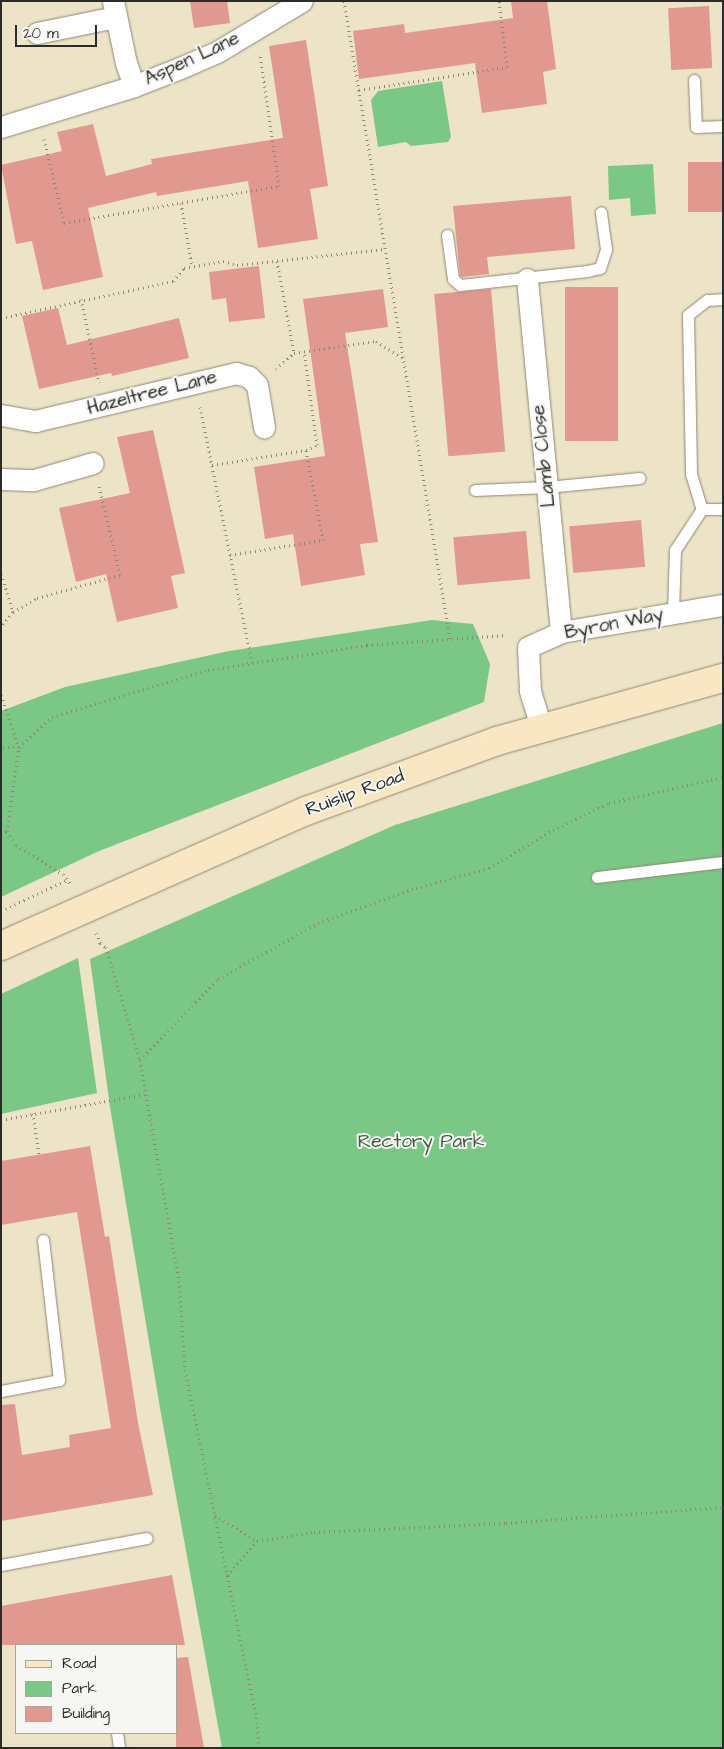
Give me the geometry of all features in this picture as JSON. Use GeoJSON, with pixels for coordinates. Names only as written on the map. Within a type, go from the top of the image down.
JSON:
{"type":"FeatureCollection","features":[{"type":"Feature","properties":{"kind":"main road","name":"Ruislip Road"},"geometry":{"type":"LineString","coordinates":[[1,946],[306,811],[497,741],[541,727],[723,678]]}},
{"type":"Feature","properties":{"kind":"street","name":"Aspen Lane"},"geometry":{"type":"LineString","coordinates":[[1,127],[134,86],[217,52],[302,1]]}},
{"type":"Feature","properties":{"kind":"street","name":"Aspen Lane"},"geometry":{"type":"LineString","coordinates":[[37,33],[114,9],[126,63],[134,86]]}},
{"type":"Feature","properties":{"kind":"street","name":"Lamb Close"},"geometry":{"type":"LineString","coordinates":[[528,279],[562,632]]}},
{"type":"Feature","properties":{"kind":"street","name":"Hazeltree Lane"},"geometry":{"type":"LineString","coordinates":[[1,415],[35,421],[236,373],[249,377],[257,384],[264,427]]}},
{"type":"Feature","properties":{"kind":"street"},"geometry":{"type":"LineString","coordinates":[[1,479],[34,480],[93,463]]}},
{"type":"Feature","properties":{"kind":"street","name":"Byron Way"},"geometry":{"type":"LineString","coordinates":[[541,727],[530,690],[528,647],[562,632],[723,606]]}},
{"type":"Feature","properties":{"kind":"lane"},"geometry":{"type":"LineString","coordinates":[[694,80],[696,127],[723,126]]}},
{"type":"Feature","properties":{"kind":"lane"},"geometry":{"type":"LineString","coordinates":[[446,234],[453,278],[460,285],[528,279],[600,268],[606,249],[601,212]]}},
{"type":"Feature","properties":{"kind":"lane"},"geometry":{"type":"LineString","coordinates":[[702,509],[691,474],[688,315],[706,300],[723,299]]}},
{"type":"Feature","properties":{"kind":"lane"},"geometry":{"type":"LineString","coordinates":[[475,490],[547,487],[640,478]]}},
{"type":"Feature","properties":{"kind":"lane"},"geometry":{"type":"LineString","coordinates":[[702,509],[723,509]]}},
{"type":"Feature","properties":{"kind":"lane"},"geometry":{"type":"LineString","coordinates":[[673,613],[675,550],[702,509]]}},
{"type":"Feature","properties":{"kind":"lane"},"geometry":{"type":"LineString","coordinates":[[597,877],[723,862]]}},
{"type":"Feature","properties":{"kind":"lane"},"geometry":{"type":"LineString","coordinates":[[1,1391],[59,1380],[42,1240]]}},
{"type":"Feature","properties":{"kind":"lane"},"geometry":{"type":"LineString","coordinates":[[1,1565],[147,1538]]}},
{"type":"Feature","properties":{"kind":"lane"},"geometry":{"type":"LineString","coordinates":[[117,1734],[119,1748]]}},
{"type":"Feature","properties":{"kind":"path"},"geometry":{"type":"LineString","coordinates":[[344,1],[450,639]]}},
{"type":"Feature","properties":{"kind":"path"},"geometry":{"type":"LineString","coordinates":[[359,90],[507,68],[499,1]]}},
{"type":"Feature","properties":{"kind":"path"},"geometry":{"type":"LineString","coordinates":[[38,115],[64,224],[279,186],[261,57],[253,30]]}},
{"type":"Feature","properties":{"kind":"path"},"geometry":{"type":"LineString","coordinates":[[181,203],[192,267]]}},
{"type":"Feature","properties":{"kind":"path"},"geometry":{"type":"LineString","coordinates":[[1,318],[173,280],[184,268],[223,262],[237,265],[386,249]]}},
{"type":"Feature","properties":{"kind":"path"},"geometry":{"type":"LineString","coordinates":[[277,261],[294,353],[376,341],[404,359]]}},
{"type":"Feature","properties":{"kind":"path"},"geometry":{"type":"LineString","coordinates":[[82,299],[104,405]]}},
{"type":"Feature","properties":{"kind":"path"},"geometry":{"type":"LineString","coordinates":[[212,465],[306,450],[317,445],[304,351]]}},
{"type":"Feature","properties":{"kind":"path"},"geometry":{"type":"LineString","coordinates":[[195,382],[252,663]]}},
{"type":"Feature","properties":{"kind":"path"},"geometry":{"type":"LineString","coordinates":[[230,554],[323,540],[306,450]]}},
{"type":"Feature","properties":{"kind":"path"},"geometry":{"type":"LineString","coordinates":[[1,627],[13,612],[37,598],[120,575],[93,463]]}},
{"type":"Feature","properties":{"kind":"path"},"geometry":{"type":"LineString","coordinates":[[1,574],[13,612]]}},
{"type":"Feature","properties":{"kind":"path"},"geometry":{"type":"LineString","coordinates":[[1,747],[19,747],[52,717],[208,670],[367,645],[512,635]]}},
{"type":"Feature","properties":{"kind":"path"},"geometry":{"type":"LineString","coordinates":[[1,695],[19,747],[7,831],[16,845],[62,874],[75,891]]}},
{"type":"Feature","properties":{"kind":"path"},"geometry":{"type":"LineString","coordinates":[[140,1060],[218,980],[318,923],[416,888],[489,868],[553,830],[608,803],[723,777]]}},
{"type":"Feature","properties":{"kind":"path"},"geometry":{"type":"LineString","coordinates":[[1,835],[7,831]]}},
{"type":"Feature","properties":{"kind":"path"},"geometry":{"type":"LineString","coordinates":[[1,911],[67,880]]}},
{"type":"Feature","properties":{"kind":"path"},"geometry":{"type":"LineString","coordinates":[[100,943],[106,947],[140,1060],[179,1281],[185,1370],[257,1722],[259,1748]]}},
{"type":"Feature","properties":{"kind":"path"},"geometry":{"type":"LineString","coordinates":[[1,1120],[146,1094]]}},
{"type":"Feature","properties":{"kind":"path"},"geometry":{"type":"LineString","coordinates":[[33,1113],[39,1154]]}},
{"type":"Feature","properties":{"kind":"path"},"geometry":{"type":"LineString","coordinates":[[227,1576],[257,1541],[314,1532],[506,1523],[723,1507]]}},
{"type":"Feature","properties":{"kind":"path"},"geometry":{"type":"LineString","coordinates":[[214,1514],[257,1541]]}},
{"type":"Feature","properties":{"kind":"green space"},"geometry":{"type":"Polygon","coordinates":[[[442,81],[451,137],[448,142],[411,146],[406,142],[378,147],[371,100],[378,91],[442,81]]]}},
{"type":"Feature","properties":{"kind":"green space"},"geometry":{"type":"Polygon","coordinates":[[[653,164],[656,214],[631,216],[630,198],[609,200],[608,166],[653,164]]]}},
{"type":"Feature","properties":{"kind":"green space"},"geometry":{"type":"Polygon","coordinates":[[[432,620],[473,624],[490,664],[484,702],[99,851],[1,897],[1,711],[65,687],[229,651],[432,620]]]}},
{"type":"Feature","properties":{"kind":"green space","name":"Rectory Park"},"geometry":{"type":"Polygon","coordinates":[[[723,723],[723,1748],[222,1748],[160,1408],[110,1107],[90,959],[395,825],[723,723]]]}},
{"type":"Feature","properties":{"kind":"green space"},"geometry":{"type":"Polygon","coordinates":[[[78,958],[97,1093],[1,1114],[1,994],[78,958]]]}},
{"type":"Feature","properties":{"kind":"building"},"geometry":{"type":"Polygon","coordinates":[[[190,1],[227,1],[230,23],[194,28],[190,1]]]}},
{"type":"Feature","properties":{"kind":"building"},"geometry":{"type":"Polygon","coordinates":[[[511,1],[547,1],[556,69],[543,72],[547,104],[482,113],[475,63],[359,79],[353,31],[404,24],[405,33],[513,18],[511,1]]]}},
{"type":"Feature","properties":{"kind":"building"},"geometry":{"type":"Polygon","coordinates":[[[709,6],[712,68],[671,70],[668,8],[709,6]]]}},
{"type":"Feature","properties":{"kind":"building"},"geometry":{"type":"Polygon","coordinates":[[[306,40],[328,186],[310,189],[318,239],[258,248],[248,181],[157,196],[156,192],[88,208],[103,277],[43,290],[32,241],[16,244],[1,165],[62,151],[57,132],[93,124],[106,176],[152,164],[151,159],[283,138],[269,46],[306,40]]]}},
{"type":"Feature","properties":{"kind":"building"},"geometry":{"type":"Polygon","coordinates":[[[688,162],[723,162],[723,212],[688,212],[688,162]]]}},
{"type":"Feature","properties":{"kind":"building"},"geometry":{"type":"Polygon","coordinates":[[[571,196],[575,249],[487,257],[489,274],[462,277],[460,275],[453,206],[571,196]]]}},
{"type":"Feature","properties":{"kind":"building"},"geometry":{"type":"Polygon","coordinates":[[[259,266],[265,318],[229,322],[226,298],[212,300],[209,272],[259,266]]]}},
{"type":"Feature","properties":{"kind":"building"},"geometry":{"type":"Polygon","coordinates":[[[565,287],[618,287],[618,441],[565,441],[565,287]]]}},
{"type":"Feature","properties":{"kind":"building"},"geometry":{"type":"Polygon","coordinates":[[[383,289],[388,327],[345,333],[378,542],[360,544],[365,575],[301,586],[293,534],[265,539],[254,467],[325,456],[303,299],[383,289]]]}},
{"type":"Feature","properties":{"kind":"building"},"geometry":{"type":"Polygon","coordinates":[[[491,289],[505,451],[448,456],[434,294],[491,289]]]}},
{"type":"Feature","properties":{"kind":"building"},"geometry":{"type":"Polygon","coordinates":[[[58,308],[67,345],[179,318],[189,358],[112,376],[111,373],[39,389],[22,316],[58,308]]]}},
{"type":"Feature","properties":{"kind":"building"},"geometry":{"type":"Polygon","coordinates":[[[153,430],[185,573],[171,576],[178,608],[117,622],[106,574],[76,582],[59,508],[130,493],[117,437],[153,430]]]}},
{"type":"Feature","properties":{"kind":"building"},"geometry":{"type":"Polygon","coordinates":[[[641,520],[645,567],[573,573],[569,526],[641,520]]]}},
{"type":"Feature","properties":{"kind":"building"},"geometry":{"type":"Polygon","coordinates":[[[526,531],[530,579],[457,585],[453,537],[526,531]]]}},
{"type":"Feature","properties":{"kind":"building"},"geometry":{"type":"Polygon","coordinates":[[[90,1146],[105,1237],[109,1236],[138,1423],[153,1495],[1,1521],[1,1405],[15,1404],[22,1455],[70,1447],[69,1435],[111,1428],[77,1212],[1,1225],[1,1161],[90,1146]]]}},
{"type":"Feature","properties":{"kind":"building"},"geometry":{"type":"Polygon","coordinates":[[[172,1575],[185,1645],[1,1645],[1,1606],[172,1575]]]}},
{"type":"Feature","properties":{"kind":"building"},"geometry":{"type":"Polygon","coordinates":[[[188,1657],[204,1748],[176,1748],[176,1734],[178,1734],[178,1658],[188,1657]]]}}]}
